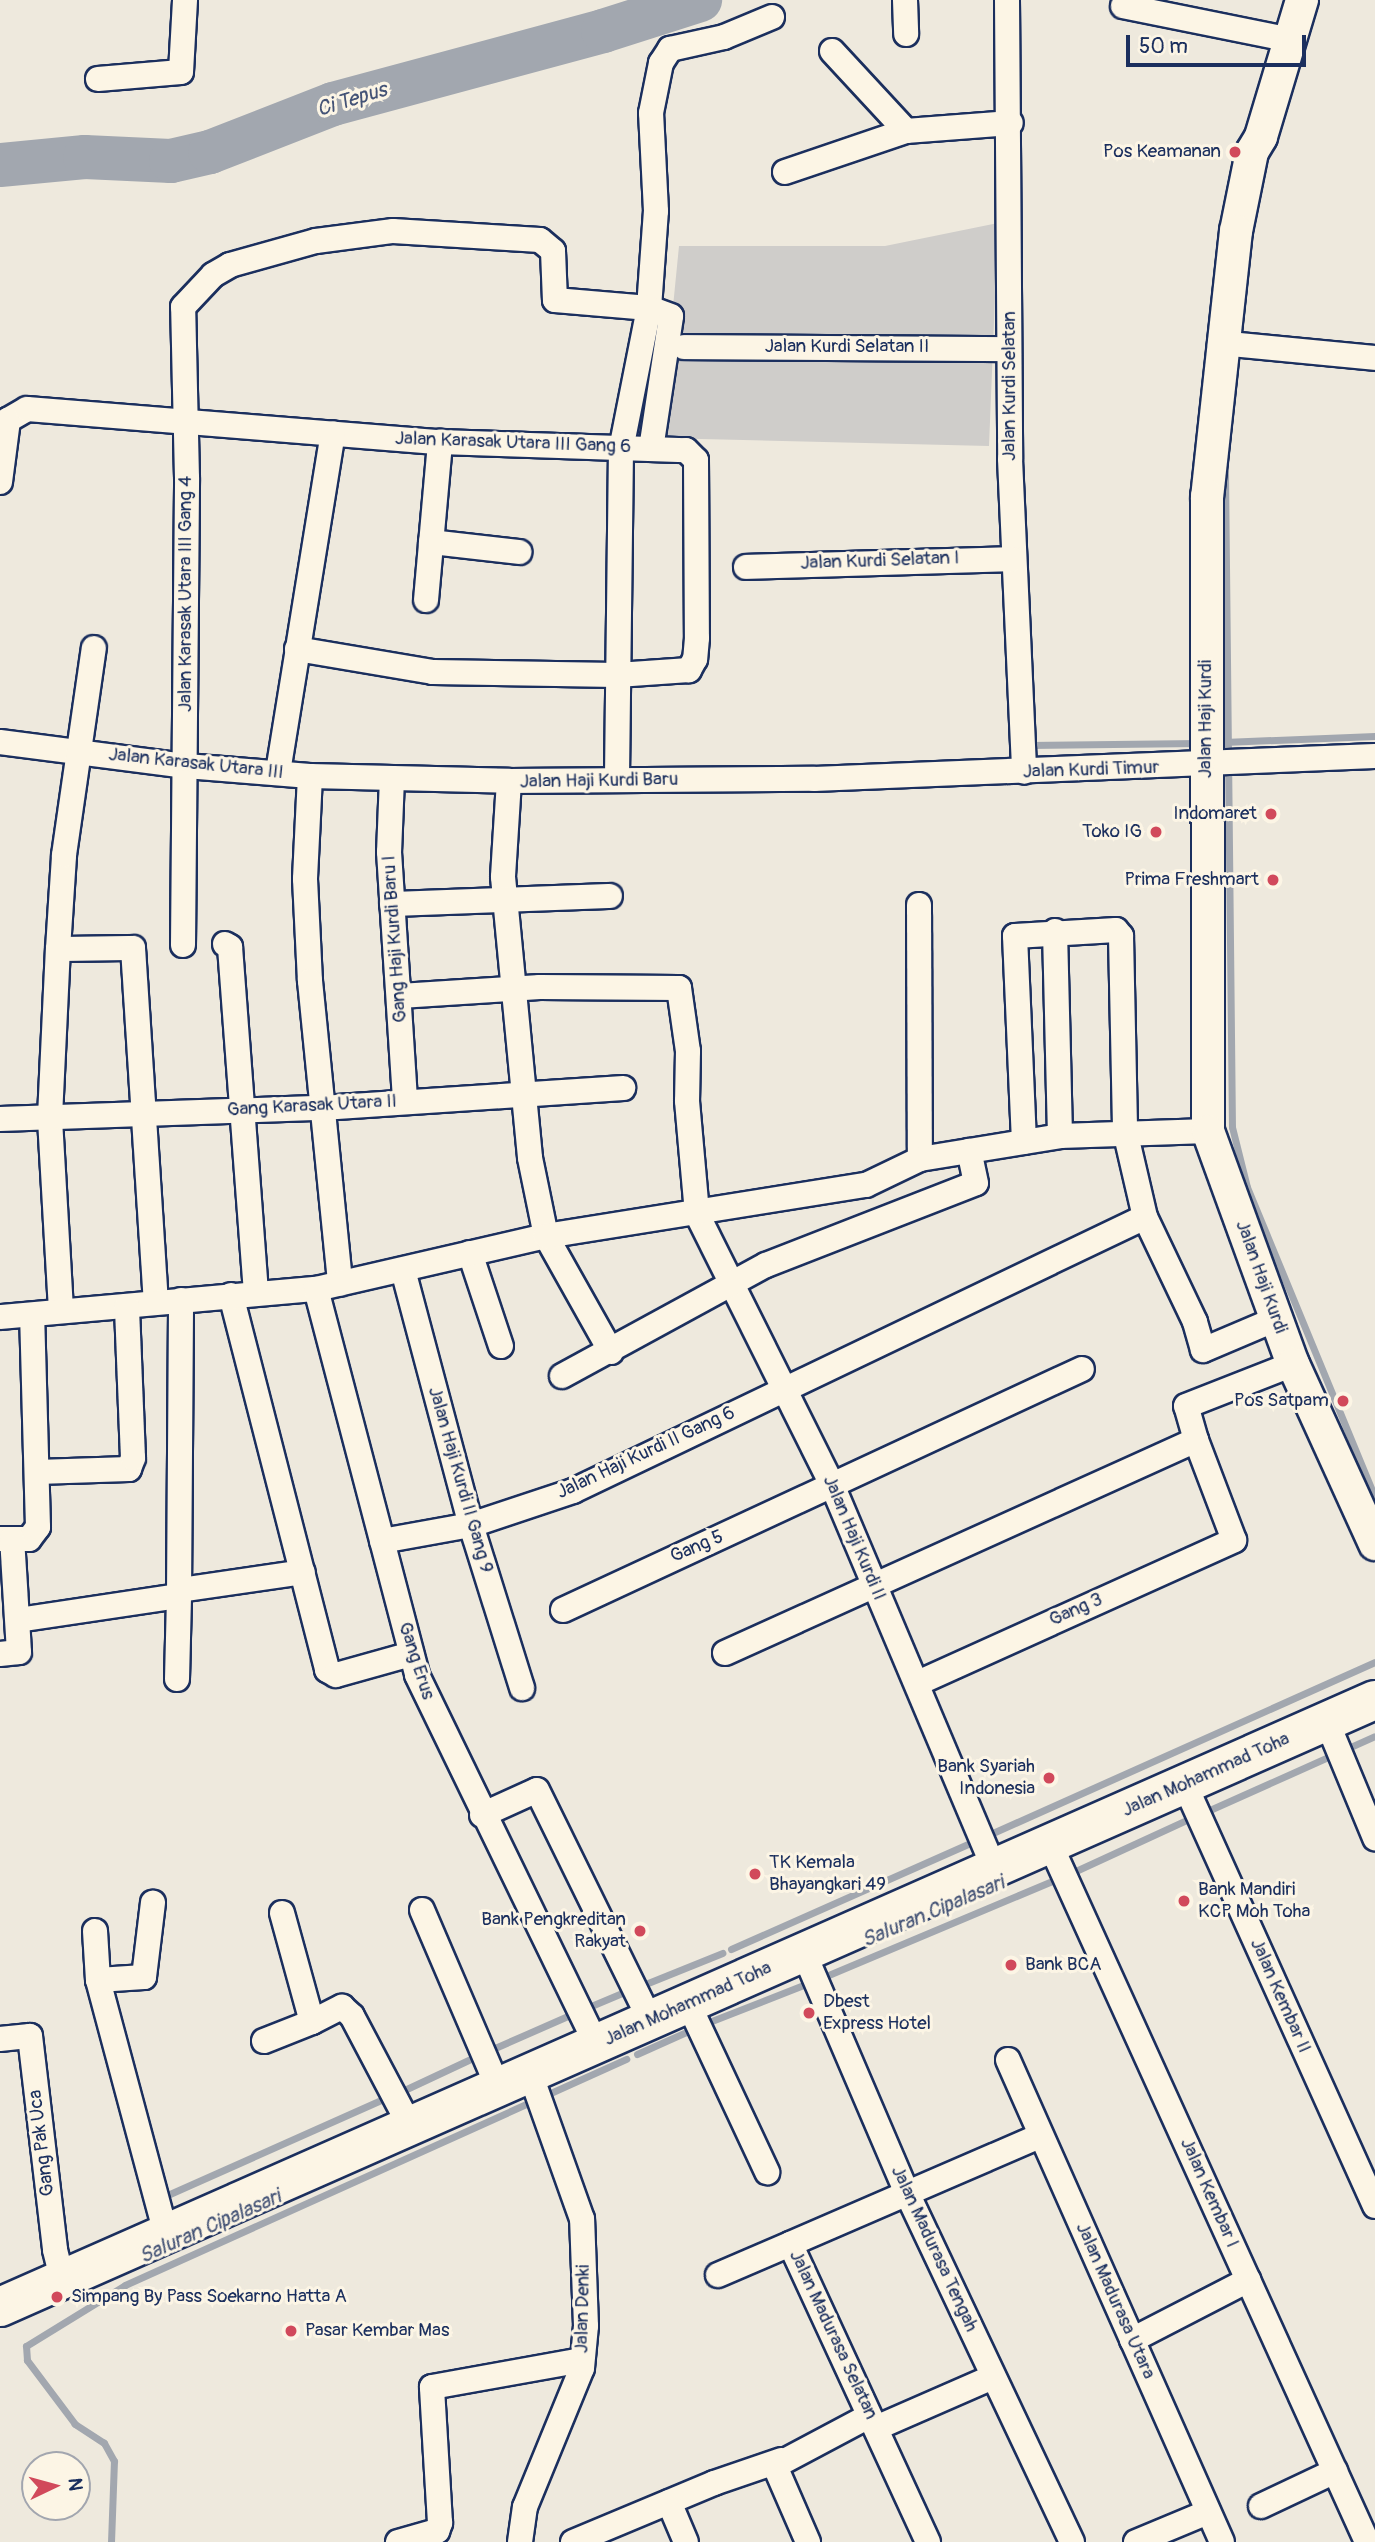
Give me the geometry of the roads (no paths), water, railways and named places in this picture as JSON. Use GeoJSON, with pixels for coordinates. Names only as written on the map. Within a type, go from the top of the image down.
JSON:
{"type":"FeatureCollection","features":[{"type":"Feature","properties":{"kind":"main road","name":"Jalan Mohammad Toha"},"geometry":{"type":"LineString","coordinates":[[0,2307],[410,2126],[528,2091],[596,2044],[688,2003],[1185,1785],[1333,1735],[1375,1700]]}},
{"type":"Feature","properties":{"kind":"street"},"geometry":{"type":"LineString","coordinates":[[98,79],[181,72],[185,0]]}},
{"type":"Feature","properties":{"kind":"street"},"geometry":{"type":"LineString","coordinates":[[905,0],[906,34]]}},
{"type":"Feature","properties":{"kind":"street","name":"Jalan Kurdi Selatan"},"geometry":{"type":"LineString","coordinates":[[1007,0],[1011,122],[1009,349],[1013,559],[1024,772]]}},
{"type":"Feature","properties":{"kind":"street","name":"Jalan Haji Kurdi"},"geometry":{"type":"LineString","coordinates":[[1302,0],[1248,167],[1207,496],[1220,765],[1208,1131],[1293,1364],[1375,1544]]}},
{"type":"Feature","properties":{"kind":"street"},"geometry":{"type":"LineString","coordinates":[[1123,6],[1291,40]]}},
{"type":"Feature","properties":{"kind":"street"},"geometry":{"type":"LineString","coordinates":[[617,780],[621,449],[649,309],[656,211],[651,113],[661,63],[670,49],[724,37],[772,17]]}},
{"type":"Feature","properties":{"kind":"street"},"geometry":{"type":"LineString","coordinates":[[832,51],[906,131]]}},
{"type":"Feature","properties":{"kind":"street"},"geometry":{"type":"LineString","coordinates":[[785,172],[906,131],[1011,122]]}},
{"type":"Feature","properties":{"kind":"street","name":"Jalan Karasak Utara III Gang 4"},"geometry":{"type":"LineString","coordinates":[[183,945],[186,766],[183,317],[188,298],[230,265],[316,241],[393,231],[540,240],[553,251],[555,300],[649,309]]}},
{"type":"Feature","properties":{"kind":"street"},"geometry":{"type":"LineString","coordinates":[[649,309],[671,316],[651,449]]}},
{"type":"Feature","properties":{"kind":"street"},"geometry":{"type":"LineString","coordinates":[[1226,343],[1375,358]]}},
{"type":"Feature","properties":{"kind":"street","name":"Jalan Kurdi Selatan II"},"geometry":{"type":"LineString","coordinates":[[684,347],[1009,349]]}},
{"type":"Feature","properties":{"kind":"street","name":"Jalan Karasak Utara III Gang 6"},"geometry":{"type":"LineString","coordinates":[[0,482],[8,420],[16,412],[45,409],[185,423],[440,442],[651,449],[692,453],[698,474],[695,659],[689,670],[672,674],[617,675]]}},
{"type":"Feature","properties":{"kind":"street"},"geometry":{"type":"LineString","coordinates":[[278,772],[333,433]]}},
{"type":"Feature","properties":{"kind":"street"},"geometry":{"type":"LineString","coordinates":[[426,600],[440,442]]}},
{"type":"Feature","properties":{"kind":"street"},"geometry":{"type":"LineString","coordinates":[[431,542],[519,552]]}},
{"type":"Feature","properties":{"kind":"street","name":"Jalan Kurdi Selatan I"},"geometry":{"type":"LineString","coordinates":[[746,567],[1013,559]]}},
{"type":"Feature","properties":{"kind":"street"},"geometry":{"type":"LineString","coordinates":[[61,1310],[50,1117],[58,949],[77,751],[94,648]]}},
{"type":"Feature","properties":{"kind":"street"},"geometry":{"type":"LineString","coordinates":[[297,649],[433,672],[617,675]]}},
{"type":"Feature","properties":{"kind":"street","name":"Jalan Karasak Utara III"},"geometry":{"type":"LineString","coordinates":[[0,742],[186,766],[310,776],[392,778]]}},
{"type":"Feature","properties":{"kind":"street","name":"Jalan Kurdi Timur"},"geometry":{"type":"LineString","coordinates":[[806,779],[1220,765],[1375,756]]}},
{"type":"Feature","properties":{"kind":"street","name":"Gang Erus"},"geometry":{"type":"LineString","coordinates":[[310,776],[304,879],[322,1108],[328,1287],[382,1541],[411,1654],[435,1719],[440,1719],[482,1815],[596,2044]]}},
{"type":"Feature","properties":{"kind":"street","name":"Jalan Haji Kurdi Baru"},"geometry":{"type":"LineString","coordinates":[[392,778],[509,782],[806,779]]}},
{"type":"Feature","properties":{"kind":"street","name":"Gang Haji Kurdi Baru I"},"geometry":{"type":"LineString","coordinates":[[392,778],[392,904],[405,1101]]}},
{"type":"Feature","properties":{"kind":"street"},"geometry":{"type":"LineString","coordinates":[[509,782],[505,899],[526,1094],[530,1158],[546,1236],[611,1352]]}},
{"type":"Feature","properties":{"kind":"street"},"geometry":{"type":"LineString","coordinates":[[392,904],[610,896]]}},
{"type":"Feature","properties":{"kind":"street"},"geometry":{"type":"LineString","coordinates":[[919,905],[920,1159]]}},
{"type":"Feature","properties":{"kind":"street"},"geometry":{"type":"LineString","coordinates":[[1055,931],[1060,1136]]}},
{"type":"Feature","properties":{"kind":"street"},"geometry":{"type":"LineString","coordinates":[[1024,1142],[1014,940],[1018,933],[1120,932],[1125,1131],[1145,1217],[1195,1322],[1203,1350],[1276,1320]]}},
{"type":"Feature","properties":{"kind":"street"},"geometry":{"type":"LineString","coordinates":[[225,944],[230,947],[256,1293]]}},
{"type":"Feature","properties":{"kind":"street"},"geometry":{"type":"LineString","coordinates":[[58,949],[133,948],[156,1302]]}},
{"type":"Feature","properties":{"kind":"street"},"geometry":{"type":"LineString","coordinates":[[400,996],[515,988],[679,988],[688,1051],[687,1101],[697,1214]]}},
{"type":"Feature","properties":{"kind":"street","name":"Gang Karasak Utara II"},"geometry":{"type":"LineString","coordinates":[[0,1119],[322,1108],[623,1088]]}},
{"type":"Feature","properties":{"kind":"street"},"geometry":{"type":"LineString","coordinates":[[0,1317],[328,1287],[546,1236],[866,1185],[920,1159],[1060,1136],[1125,1131],[1208,1131]]}},
{"type":"Feature","properties":{"kind":"street"},"geometry":{"type":"LineString","coordinates":[[562,1376],[611,1352],[766,1265],[976,1183],[979,1178],[969,1152]]}},
{"type":"Feature","properties":{"kind":"street","name":"Jalan Haji Kurdi II"},"geometry":{"type":"LineString","coordinates":[[697,1214],[734,1283],[833,1487],[994,1869]]}},
{"type":"Feature","properties":{"kind":"street","name":"Jalan Haji Kurdi II Gang 6"},"geometry":{"type":"LineString","coordinates":[[382,1541],[471,1525],[573,1491],[785,1387],[1145,1217]]}},
{"type":"Feature","properties":{"kind":"street"},"geometry":{"type":"LineString","coordinates":[[470,1253],[501,1346]]}},
{"type":"Feature","properties":{"kind":"street","name":"Jalan Haji Kurdi II Gang 9"},"geometry":{"type":"LineString","coordinates":[[403,1270],[471,1525],[522,1688]]}},
{"type":"Feature","properties":{"kind":"street"},"geometry":{"type":"LineString","coordinates":[[231,1295],[330,1673],[411,1654]]}},
{"type":"Feature","properties":{"kind":"street"},"geometry":{"type":"LineString","coordinates":[[177,1679],[181,1300]]}},
{"type":"Feature","properties":{"kind":"street"},"geometry":{"type":"LineString","coordinates":[[37,1472],[129,1469],[133,1458],[127,1306]]}},
{"type":"Feature","properties":{"kind":"street"},"geometry":{"type":"LineString","coordinates":[[0,1654],[18,1654],[18,1620],[6,1539],[29,1539],[38,1527],[32,1316]]}},
{"type":"Feature","properties":{"kind":"street"},"geometry":{"type":"LineString","coordinates":[[725,1653],[1196,1440],[1186,1406],[1293,1364]]}},
{"type":"Feature","properties":{"kind":"street","name":"Gang 5"},"geometry":{"type":"LineString","coordinates":[[563,1610],[833,1487],[1082,1369]]}},
{"type":"Feature","properties":{"kind":"street","name":"Gang 3"},"geometry":{"type":"LineString","coordinates":[[918,1684],[1234,1540],[1196,1440]]}},
{"type":"Feature","properties":{"kind":"street"},"geometry":{"type":"LineString","coordinates":[[18,1620],[303,1572]]}},
{"type":"Feature","properties":{"kind":"street"},"geometry":{"type":"LineString","coordinates":[[1333,1735],[1374,1833]]}},
{"type":"Feature","properties":{"kind":"street","name":"Jalan Kembar II"},"geometry":{"type":"LineString","coordinates":[[1185,1785],[1375,2206]]}},
{"type":"Feature","properties":{"kind":"street"},"geometry":{"type":"LineString","coordinates":[[482,1815],[537,1790],[650,2020]]}},
{"type":"Feature","properties":{"kind":"street","name":"Jalan Kembar I"},"geometry":{"type":"LineString","coordinates":[[1050,1844],[1367,2542]]}},
{"type":"Feature","properties":{"kind":"street"},"geometry":{"type":"LineString","coordinates":[[98,1980],[144,1977],[153,1903]]}},
{"type":"Feature","properties":{"kind":"street","name":"Jalan Denki"},"geometry":{"type":"LineString","coordinates":[[422,1910],[528,2091],[582,2220],[586,2326],[582,2360],[524,2507],[520,2542]]}},
{"type":"Feature","properties":{"kind":"street"},"geometry":{"type":"LineString","coordinates":[[282,1913],[312,2022]]}},
{"type":"Feature","properties":{"kind":"street"},"geometry":{"type":"LineString","coordinates":[[95,1931],[98,1980],[166,2233]]}},
{"type":"Feature","properties":{"kind":"street","name":"Jalan Madurasa Tengah"},"geometry":{"type":"LineString","coordinates":[[804,1952],[907,2193],[1072,2542]]}},
{"type":"Feature","properties":{"kind":"street"},"geometry":{"type":"LineString","coordinates":[[688,2003],[767,2172]]}},
{"type":"Feature","properties":{"kind":"street"},"geometry":{"type":"LineString","coordinates":[[264,2041],[342,2007],[352,2016],[410,2126]]}},
{"type":"Feature","properties":{"kind":"street","name":"Gang Pak Uca"},"geometry":{"type":"LineString","coordinates":[[0,2039],[30,2036],[55,2250],[62,2279]]}},
{"type":"Feature","properties":{"kind":"street","name":"Jalan Madurasa Utara"},"geometry":{"type":"LineString","coordinates":[[1008,2060],[1222,2542]]}},
{"type":"Feature","properties":{"kind":"street","name":"Jalan Madurasa Selatan"},"geometry":{"type":"LineString","coordinates":[[928,2542],[790,2244],[1040,2136]]}},
{"type":"Feature","properties":{"kind":"street"},"geometry":{"type":"LineString","coordinates":[[718,2276],[790,2244]]}},
{"type":"Feature","properties":{"kind":"street"},"geometry":{"type":"LineString","coordinates":[[1132,2340],[1248,2280]]}},
{"type":"Feature","properties":{"kind":"street"},"geometry":{"type":"LineString","coordinates":[[398,2542],[437,2531],[440,2523],[432,2387],[582,2360]]}},
{"type":"Feature","properties":{"kind":"street"},"geometry":{"type":"LineString","coordinates":[[573,2542],[669,2502],[778,2463],[872,2422],[993,2377]]}},
{"type":"Feature","properties":{"kind":"street"},"geometry":{"type":"LineString","coordinates":[[778,2463],[808,2542]]}},
{"type":"Feature","properties":{"kind":"street"},"geometry":{"type":"LineString","coordinates":[[1261,2506],[1335,2471]]}},
{"type":"Feature","properties":{"kind":"street"},"geometry":{"type":"LineString","coordinates":[[669,2502],[686,2542]]}},
{"type":"Feature","properties":{"kind":"street"},"geometry":{"type":"LineString","coordinates":[[1136,2542],[1208,2512]]}},
{"type":"Feature","properties":{"kind":"waterway","name":"Ci Tepus"},"geometry":{"type":"LineString","coordinates":[[0,165],[85,157],[171,161],[210,152],[333,104],[603,31],[700,0]]}},
{"type":"Feature","properties":{"kind":"waterway"},"geometry":{"type":"LineString","coordinates":[[1225,472],[1232,1127],[1247,1187],[1375,1497]]}},
{"type":"Feature","properties":{"kind":"waterway"},"geometry":{"type":"LineString","coordinates":[[1224,742],[1375,736]]}},
{"type":"Feature","properties":{"kind":"waterway"},"geometry":{"type":"LineString","coordinates":[[1028,745],[1199,743]]}},
{"type":"Feature","properties":{"kind":"waterway"},"geometry":{"type":"LineString","coordinates":[[986,1836],[1375,1662]]}},
{"type":"Feature","properties":{"kind":"waterway","name":"Saluran Cipalasari"},"geometry":{"type":"LineString","coordinates":[[1203,1813],[1375,1736]]}},
{"type":"Feature","properties":{"kind":"waterway","name":"Saluran Cipalasari"},"geometry":{"type":"LineString","coordinates":[[1067,1875],[1193,1817]]}},
{"type":"Feature","properties":{"kind":"waterway"},"geometry":{"type":"LineString","coordinates":[[731,1949],[977,1840]]}},
{"type":"Feature","properties":{"kind":"waterway","name":"Saluran Cipalasari"},"geometry":{"type":"LineString","coordinates":[[819,1979],[1059,1878]]}},
{"type":"Feature","properties":{"kind":"waterway"},"geometry":{"type":"LineString","coordinates":[[638,1987],[722,1953]]}},
{"type":"Feature","properties":{"kind":"waterway","name":"Saluran Cipalasari"},"geometry":{"type":"LineString","coordinates":[[704,2024],[811,1982]]}},
{"type":"Feature","properties":{"kind":"waterway"},"geometry":{"type":"LineString","coordinates":[[584,2009],[629,1990]]}},
{"type":"Feature","properties":{"kind":"waterway"},"geometry":{"type":"LineString","coordinates":[[488,2051],[577,2012]]}},
{"type":"Feature","properties":{"kind":"waterway","name":"Saluran Cipalasari"},"geometry":{"type":"LineString","coordinates":[[637,2054],[695,2028]]}},
{"type":"Feature","properties":{"kind":"waterway"},"geometry":{"type":"LineString","coordinates":[[398,2093],[479,2055]]}},
{"type":"Feature","properties":{"kind":"waterway","name":"Saluran Cipalasari"},"geometry":{"type":"LineString","coordinates":[[111,2542],[114,2461],[104,2443],[75,2424],[27,2360],[26,2346],[125,2285],[626,2059]]}},
{"type":"Feature","properties":{"kind":"waterway"},"geometry":{"type":"LineString","coordinates":[[163,2197],[388,2097]]}},
{"type":"Feature","properties":{"kind":"place","name":"Pos Keamanan"},"geometry":{"type":"Point","coordinates":[1235,152]}},
{"type":"Feature","properties":{"kind":"place","name":"Indomaret"},"geometry":{"type":"Point","coordinates":[1271,814]}},
{"type":"Feature","properties":{"kind":"place","name":"Toko IG"},"geometry":{"type":"Point","coordinates":[1156,832]}},
{"type":"Feature","properties":{"kind":"place","name":"Prima Freshmart"},"geometry":{"type":"Point","coordinates":[1273,880]}},
{"type":"Feature","properties":{"kind":"place","name":"Pos Satpam"},"geometry":{"type":"Point","coordinates":[1343,1401]}},
{"type":"Feature","properties":{"kind":"place","name":"Bank Syariah Indonesia"},"geometry":{"type":"Point","coordinates":[1049,1778]}},
{"type":"Feature","properties":{"kind":"place","name":"TK Kemala Bhayangkari 49"},"geometry":{"type":"Point","coordinates":[755,1874]}},
{"type":"Feature","properties":{"kind":"place","name":"Bank Mandiri KCP Moh Toha"},"geometry":{"type":"Point","coordinates":[1184,1901]}},
{"type":"Feature","properties":{"kind":"place","name":"Bank Pengkreditan Rakyat"},"geometry":{"type":"Point","coordinates":[640,1931]}},
{"type":"Feature","properties":{"kind":"place","name":"Bank BCA"},"geometry":{"type":"Point","coordinates":[1011,1965]}},
{"type":"Feature","properties":{"kind":"place","name":"Dbest Express Hotel"},"geometry":{"type":"Point","coordinates":[809,2013]}},
{"type":"Feature","properties":{"kind":"place","name":"Simpang By Pass Soekarno Hatta A"},"geometry":{"type":"Point","coordinates":[57,2297]}},
{"type":"Feature","properties":{"kind":"place","name":"Pasar Kembar Mas"},"geometry":{"type":"Point","coordinates":[291,2331]}}]}
